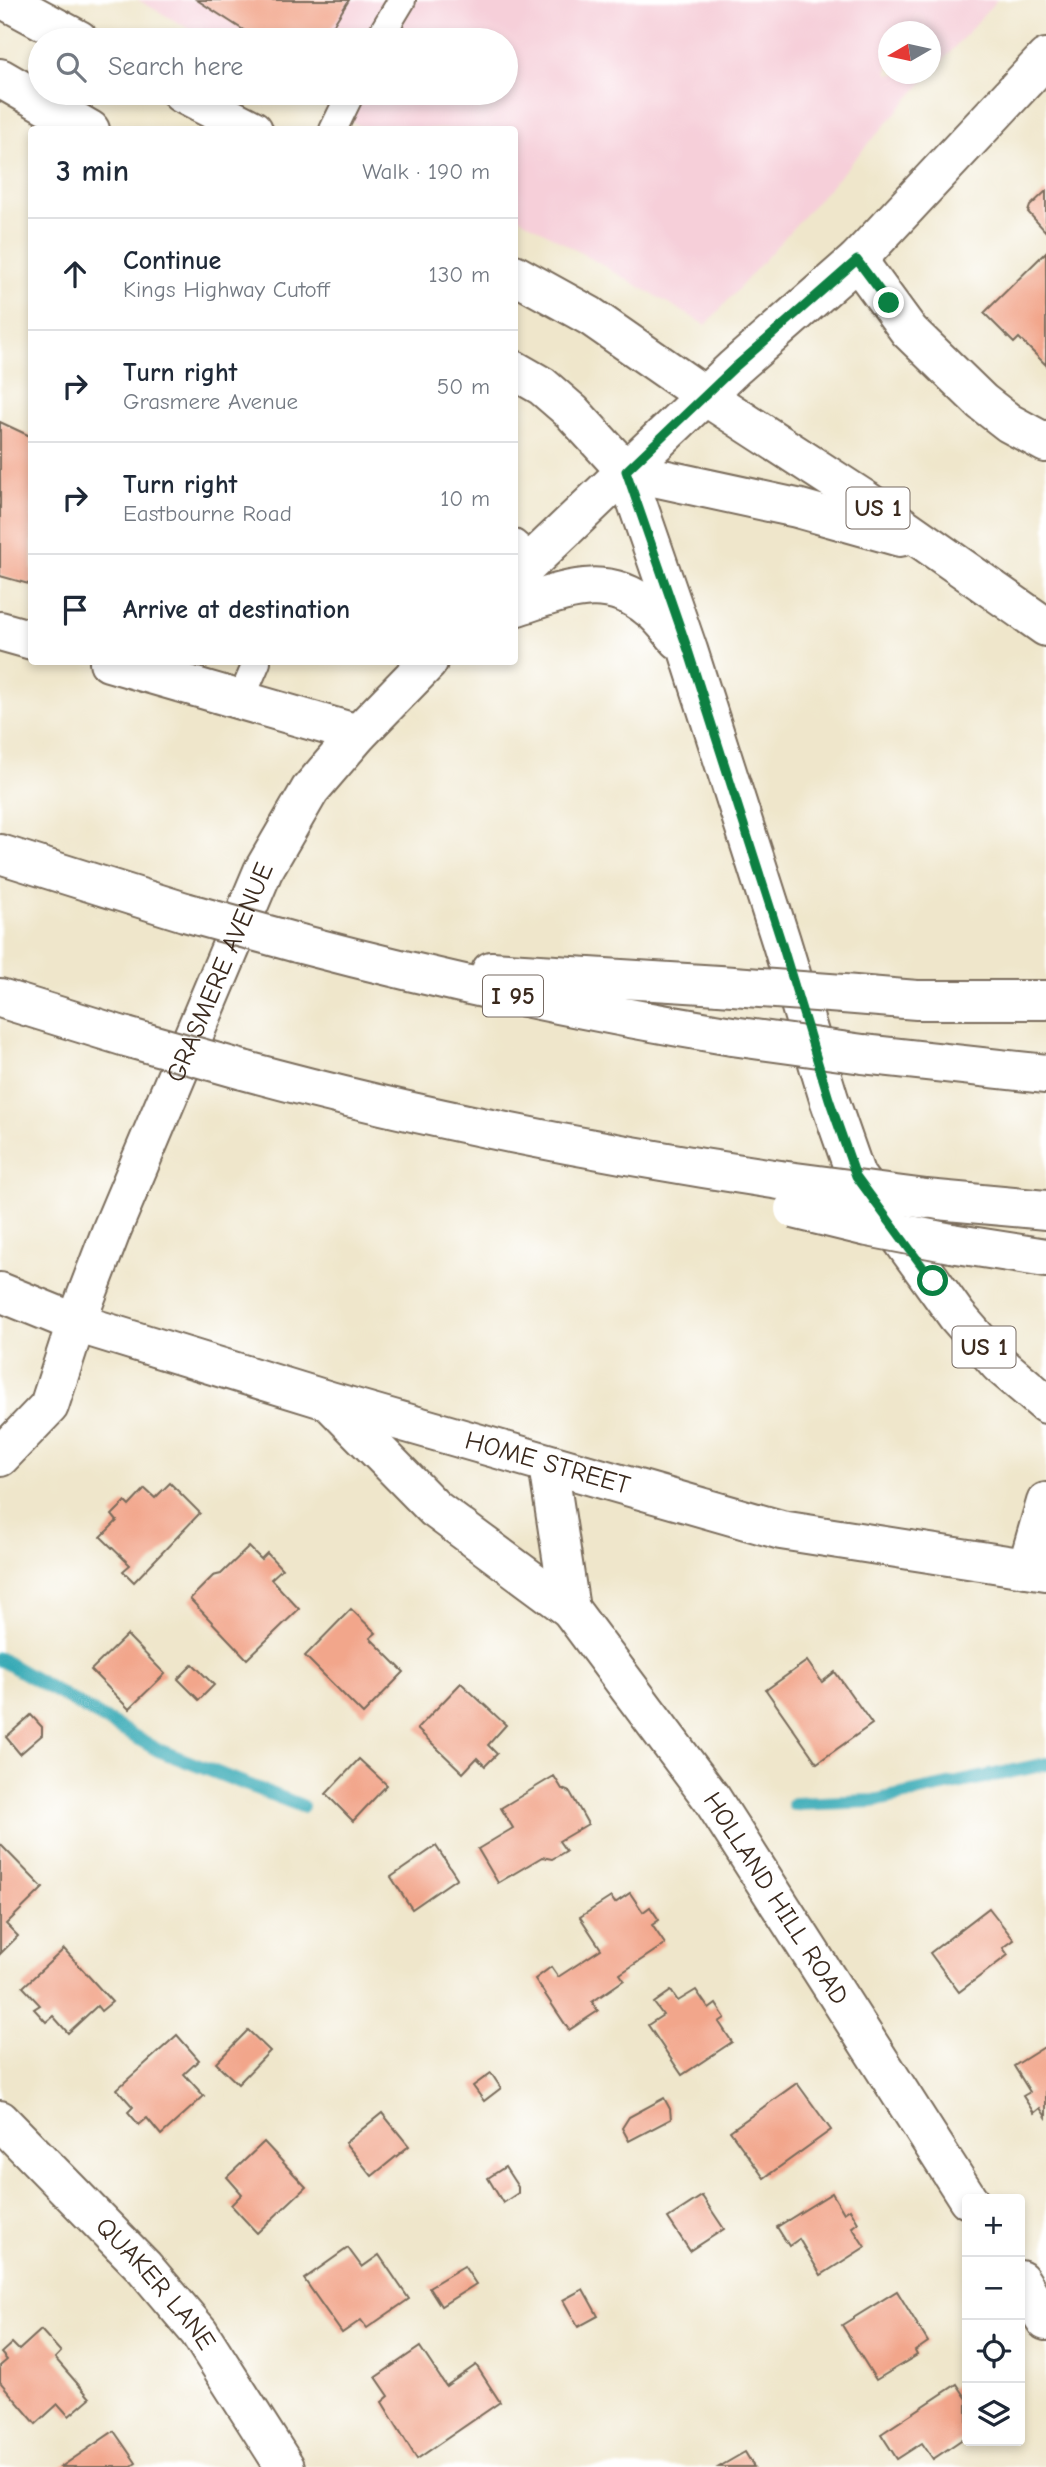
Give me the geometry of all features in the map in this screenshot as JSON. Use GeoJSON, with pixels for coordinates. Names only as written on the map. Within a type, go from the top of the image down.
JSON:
{"type":"FeatureCollection","features":[{"type":"Feature","properties":{"kind":"main road"},"geometry":{"type":"LineString","coordinates":[[5,0],[57,28]]}},
{"type":"Feature","properties":{"kind":"main road"},"geometry":{"type":"LineString","coordinates":[[521,560],[626,471],[857,260],[1046,58]]}},
{"type":"Feature","properties":{"kind":"main road"},"geometry":{"type":"LineString","coordinates":[[0,78],[28,94]]}},
{"type":"Feature","properties":{"kind":"main road"},"geometry":{"type":"LineString","coordinates":[[46,105],[82,126]]}},
{"type":"Feature","properties":{"kind":"main road"},"geometry":{"type":"LineString","coordinates":[[204,105],[245,126]]}},
{"type":"Feature","properties":{"kind":"main road"},"geometry":{"type":"LineString","coordinates":[[857,260],[909,331],[973,393],[1009,423],[1046,443]]}},
{"type":"Feature","properties":{"kind":"main road","name":"US 1"},"geometry":{"type":"LineString","coordinates":[[518,276],[590,316],[705,396],[865,500],[1046,627]]}},
{"type":"Feature","properties":{"kind":"main road","name":"US 1"},"geometry":{"type":"LineString","coordinates":[[518,372],[542,386],[572,412],[626,471],[688,650],[829,1099],[856,1176],[957,1316],[999,1364],[1046,1404]]}},
{"type":"Feature","properties":{"kind":"main road"},"geometry":{"type":"LineString","coordinates":[[626,471],[797,508],[931,546]]}},
{"type":"Feature","properties":{"kind":"main road"},"geometry":{"type":"LineString","coordinates":[[518,606],[584,587],[604,586],[620,590],[651,609],[688,650]]}},
{"type":"Feature","properties":{"kind":"main road"},"geometry":{"type":"LineString","coordinates":[[0,631],[28,639]]}},
{"type":"Feature","properties":{"kind":"main road"},"geometry":{"type":"LineString","coordinates":[[120,665],[358,734]]}},
{"type":"Feature","properties":{"kind":"main road","name":"GRASMERE AVENUE"},"geometry":{"type":"LineString","coordinates":[[0,1457],[49,1406],[112,1229],[263,871],[310,790],[358,734],[425,665]]}},
{"type":"Feature","properties":{"kind":"main road","name":"I 95"},"geometry":{"type":"LineString","coordinates":[[0,853],[185,912],[297,943],[540,1002],[732,1036],[863,1054],[1046,1074]]}},
{"type":"Feature","properties":{"kind":"main road"},"geometry":{"type":"LineString","coordinates":[[379,965],[918,1000],[1046,1000]]}},
{"type":"Feature","properties":{"kind":"main road"},"geometry":{"type":"LineString","coordinates":[[0,998],[243,1070],[427,1116],[787,1195],[868,1227],[1046,1258]]}},
{"type":"Feature","properties":{"kind":"main road"},"geometry":{"type":"LineString","coordinates":[[787,1195],[926,1199],[1046,1210]]}},
{"type":"Feature","properties":{"kind":"main road"},"geometry":{"type":"LineString","coordinates":[[0,1292],[76,1324]]}},
{"type":"Feature","properties":{"kind":"main road","name":"HOME STREET"},"geometry":{"type":"LineString","coordinates":[[76,1324],[548,1465],[781,1530],[1037,1569],[1046,1502]]}},
{"type":"Feature","properties":{"kind":"main road","name":"HOLLAND HILL ROAD"},"geometry":{"type":"LineString","coordinates":[[330,1401],[435,1509],[570,1609],[712,1799],[965,2194]]}},
{"type":"Feature","properties":{"kind":"main road","name":"HOLLAND HILL ROAD"},"geometry":{"type":"LineString","coordinates":[[548,1465],[570,1609]]}},
{"type":"Feature","properties":{"kind":"main road","name":"QUAKER LANE"},"geometry":{"type":"LineString","coordinates":[[0,2120],[144,2267],[199,2332],[285,2467]]}},
{"type":"Feature","properties":{"kind":"main road"},"geometry":{"type":"LineString","coordinates":[[1025,2288],[1046,2321]]}},
{"type":"Feature","properties":{"kind":"lane"},"geometry":{"type":"LineString","coordinates":[[385,28],[402,0]]}},
{"type":"Feature","properties":{"kind":"lane"},"geometry":{"type":"LineString","coordinates":[[334,126],[345,105]]}},
{"type":"Feature","properties":{"kind":"lane"},"geometry":{"type":"LineString","coordinates":[[241,699],[256,665]]}},
{"type":"Feature","properties":{"kind":"shaded area"},"geometry":{"type":"Polygon","coordinates":[[[138,0],[997,0],[941,63],[941,21],[878,21],[878,84],[922,84],[706,325],[518,217],[518,126],[360,126],[322,105],[518,105],[518,28],[188,28],[138,0]]]}},
{"type":"Feature","properties":{"kind":"building"},"geometry":{"type":"Polygon","coordinates":[[[197,0],[349,0],[332,28],[240,28],[197,0]]]}},
{"type":"Feature","properties":{"kind":"building"},"geometry":{"type":"Polygon","coordinates":[[[1046,191],[1046,232],[1028,212],[1030,206],[1046,191]]]}},
{"type":"Feature","properties":{"kind":"building"},"geometry":{"type":"Polygon","coordinates":[[[1046,252],[1046,365],[1019,338],[1014,343],[984,313],[1046,252]]]}},
{"type":"Feature","properties":{"kind":"building"},"geometry":{"type":"Polygon","coordinates":[[[0,422],[28,435],[28,584],[0,576],[0,422]]]}},
{"type":"Feature","properties":{"kind":"building"},"geometry":{"type":"Polygon","coordinates":[[[170,1483],[200,1513],[134,1582],[123,1571],[130,1565],[101,1537],[117,1521],[112,1515],[125,1502],[129,1506],[145,1489],[155,1498],[170,1483]]]}},
{"type":"Feature","properties":{"kind":"building"},"geometry":{"type":"Polygon","coordinates":[[[249,1547],[261,1559],[267,1553],[282,1569],[271,1579],[299,1609],[247,1659],[190,1599],[249,1547]]]}},
{"type":"Feature","properties":{"kind":"building"},"geometry":{"type":"Polygon","coordinates":[[[351,1609],[376,1633],[370,1638],[404,1672],[363,1714],[305,1656],[351,1609]]]}},
{"type":"Feature","properties":{"kind":"building"},"geometry":{"type":"Polygon","coordinates":[[[127,1635],[165,1674],[129,1709],[91,1670],[127,1635]]]}},
{"type":"Feature","properties":{"kind":"building"},"geometry":{"type":"Polygon","coordinates":[[[807,1661],[822,1682],[835,1672],[872,1724],[817,1763],[766,1690],[807,1661]]]}},
{"type":"Feature","properties":{"kind":"building"},"geometry":{"type":"Polygon","coordinates":[[[193,1664],[214,1685],[199,1700],[178,1679],[193,1664]]]}},
{"type":"Feature","properties":{"kind":"building"},"geometry":{"type":"Polygon","coordinates":[[[461,1683],[506,1725],[488,1745],[497,1754],[485,1766],[477,1758],[463,1773],[417,1729],[461,1683]]]}},
{"type":"Feature","properties":{"kind":"building"},"geometry":{"type":"Polygon","coordinates":[[[31,1715],[42,1727],[42,1735],[20,1754],[6,1737],[31,1715]]]}},
{"type":"Feature","properties":{"kind":"building"},"geometry":{"type":"Polygon","coordinates":[[[359,1759],[387,1785],[353,1821],[326,1794],[359,1759]]]}},
{"type":"Feature","properties":{"kind":"building"},"geometry":{"type":"Polygon","coordinates":[[[554,1776],[562,1789],[570,1792],[588,1824],[559,1841],[566,1851],[552,1859],[542,1857],[498,1883],[478,1849],[513,1828],[501,1808],[554,1776]]]}},
{"type":"Feature","properties":{"kind":"building"},"geometry":{"type":"Polygon","coordinates":[[[0,1844],[43,1888],[6,1924],[18,1936],[0,1954],[0,1844]]]}},
{"type":"Feature","properties":{"kind":"building"},"geometry":{"type":"Polygon","coordinates":[[[436,1846],[457,1878],[412,1909],[391,1877],[436,1846]]]}},
{"type":"Feature","properties":{"kind":"building"},"geometry":{"type":"Polygon","coordinates":[[[630,1893],[643,1912],[650,1907],[659,1920],[652,1925],[665,1944],[620,1974],[624,1980],[592,2002],[598,2011],[569,2030],[535,1979],[551,1967],[558,1977],[601,1949],[580,1917],[611,1897],[615,1903],[630,1893]]]}},
{"type":"Feature","properties":{"kind":"building"},"geometry":{"type":"Polygon","coordinates":[[[989,1908],[1014,1940],[1003,1948],[1008,1955],[959,1992],[930,1953],[989,1908]]]}},
{"type":"Feature","properties":{"kind":"building"},"geometry":{"type":"Polygon","coordinates":[[[64,1949],[112,2002],[101,2011],[97,2006],[68,2033],[53,2016],[46,2022],[34,2009],[40,2005],[23,1987],[64,1949]]]}},
{"type":"Feature","properties":{"kind":"building"},"geometry":{"type":"Polygon","coordinates":[[[696,1990],[709,2009],[716,2004],[725,2018],[719,2022],[732,2042],[682,2075],[648,2025],[663,2015],[654,2003],[671,1991],[678,2001],[696,1990]]]}},
{"type":"Feature","properties":{"kind":"building"},"geometry":{"type":"Polygon","coordinates":[[[248,2030],[270,2051],[238,2084],[216,2063],[248,2030]]]}},
{"type":"Feature","properties":{"kind":"building"},"geometry":{"type":"Polygon","coordinates":[[[177,2035],[199,2060],[184,2074],[204,2096],[161,2135],[147,2118],[139,2125],[128,2112],[133,2107],[117,2089],[177,2035]]]}},
{"type":"Feature","properties":{"kind":"building"},"geometry":{"type":"Polygon","coordinates":[[[1046,2046],[1046,2117],[1040,2108],[1034,2113],[1023,2096],[1030,2092],[1014,2066],[1046,2046]]]}},
{"type":"Feature","properties":{"kind":"building"},"geometry":{"type":"Polygon","coordinates":[[[491,2073],[501,2088],[484,2101],[473,2086],[491,2073]]]}},
{"type":"Feature","properties":{"kind":"building"},"geometry":{"type":"Polygon","coordinates":[[[797,2083],[831,2130],[764,2178],[730,2131],[797,2083]]]}},
{"type":"Feature","properties":{"kind":"building"},"geometry":{"type":"Polygon","coordinates":[[[664,2098],[670,2109],[671,2119],[629,2141],[622,2128],[629,2117],[664,2098]]]}},
{"type":"Feature","properties":{"kind":"building"},"geometry":{"type":"Polygon","coordinates":[[[382,2113],[409,2146],[372,2176],[345,2143],[382,2113]]]}},
{"type":"Feature","properties":{"kind":"building"},"geometry":{"type":"Polygon","coordinates":[[[264,2142],[306,2187],[257,2233],[231,2205],[242,2194],[227,2177],[264,2142]]]}},
{"type":"Feature","properties":{"kind":"building"},"geometry":{"type":"Polygon","coordinates":[[[505,2167],[518,2187],[518,2193],[503,2203],[488,2178],[505,2167]]]}},
{"type":"Feature","properties":{"kind":"building"},"geometry":{"type":"Polygon","coordinates":[[[832,2193],[844,2213],[850,2209],[858,2223],[852,2227],[865,2247],[821,2275],[799,2239],[789,2246],[777,2227],[832,2193]]]}},
{"type":"Feature","properties":{"kind":"building"},"geometry":{"type":"Polygon","coordinates":[[[702,2196],[724,2229],[690,2251],[668,2218],[702,2196]]]}},
{"type":"Feature","properties":{"kind":"building"},"geometry":{"type":"Polygon","coordinates":[[[348,2248],[362,2267],[379,2255],[409,2299],[367,2328],[361,2320],[342,2333],[304,2279],[348,2248]]]}},
{"type":"Feature","properties":{"kind":"building"},"geometry":{"type":"Polygon","coordinates":[[[464,2266],[476,2284],[441,2306],[429,2287],[464,2266]]]}},
{"type":"Feature","properties":{"kind":"building"},"geometry":{"type":"Polygon","coordinates":[[[583,2289],[598,2316],[578,2327],[563,2300],[583,2289]]]}},
{"type":"Feature","properties":{"kind":"building"},"geometry":{"type":"Polygon","coordinates":[[[897,2291],[928,2342],[915,2351],[917,2355],[876,2380],[842,2325],[897,2291]]]}},
{"type":"Feature","properties":{"kind":"building"},"geometry":{"type":"Polygon","coordinates":[[[41,2330],[61,2352],[55,2358],[90,2398],[69,2416],[58,2404],[36,2424],[0,2382],[0,2366],[7,2360],[1,2353],[12,2343],[19,2350],[41,2330]]]}},
{"type":"Feature","properties":{"kind":"building"},"geometry":{"type":"Polygon","coordinates":[[[420,2347],[446,2386],[476,2365],[500,2402],[417,2459],[382,2402],[389,2396],[376,2377],[420,2347]]]}},
{"type":"Feature","properties":{"kind":"building"},"geometry":{"type":"Polygon","coordinates":[[[957,2384],[962,2392],[962,2439],[933,2459],[922,2443],[897,2459],[881,2434],[957,2384]]]}},
{"type":"Feature","properties":{"kind":"building"},"geometry":{"type":"Polygon","coordinates":[[[114,2431],[136,2463],[130,2467],[61,2467],[114,2431]]]}},
{"type":"Feature","properties":{"kind":"building"},"geometry":{"type":"Polygon","coordinates":[[[745,2452],[754,2467],[719,2467],[745,2452]]]}},
{"type":"Feature","properties":{"kind":"waterway"},"geometry":{"type":"LineString","coordinates":[[0,1659],[158,1750],[302,1806]]}},
{"type":"Feature","properties":{"kind":"waterway"},"geometry":{"type":"LineString","coordinates":[[794,1804],[873,1801],[1046,1764]]}},
{"type":"Feature","properties":{"kind":"route"},"geometry":{"type":"LineString","coordinates":[[889,303],[857,260],[734,368],[626,471],[688,650],[829,1099],[856,1176],[933,1281]]}}]}
